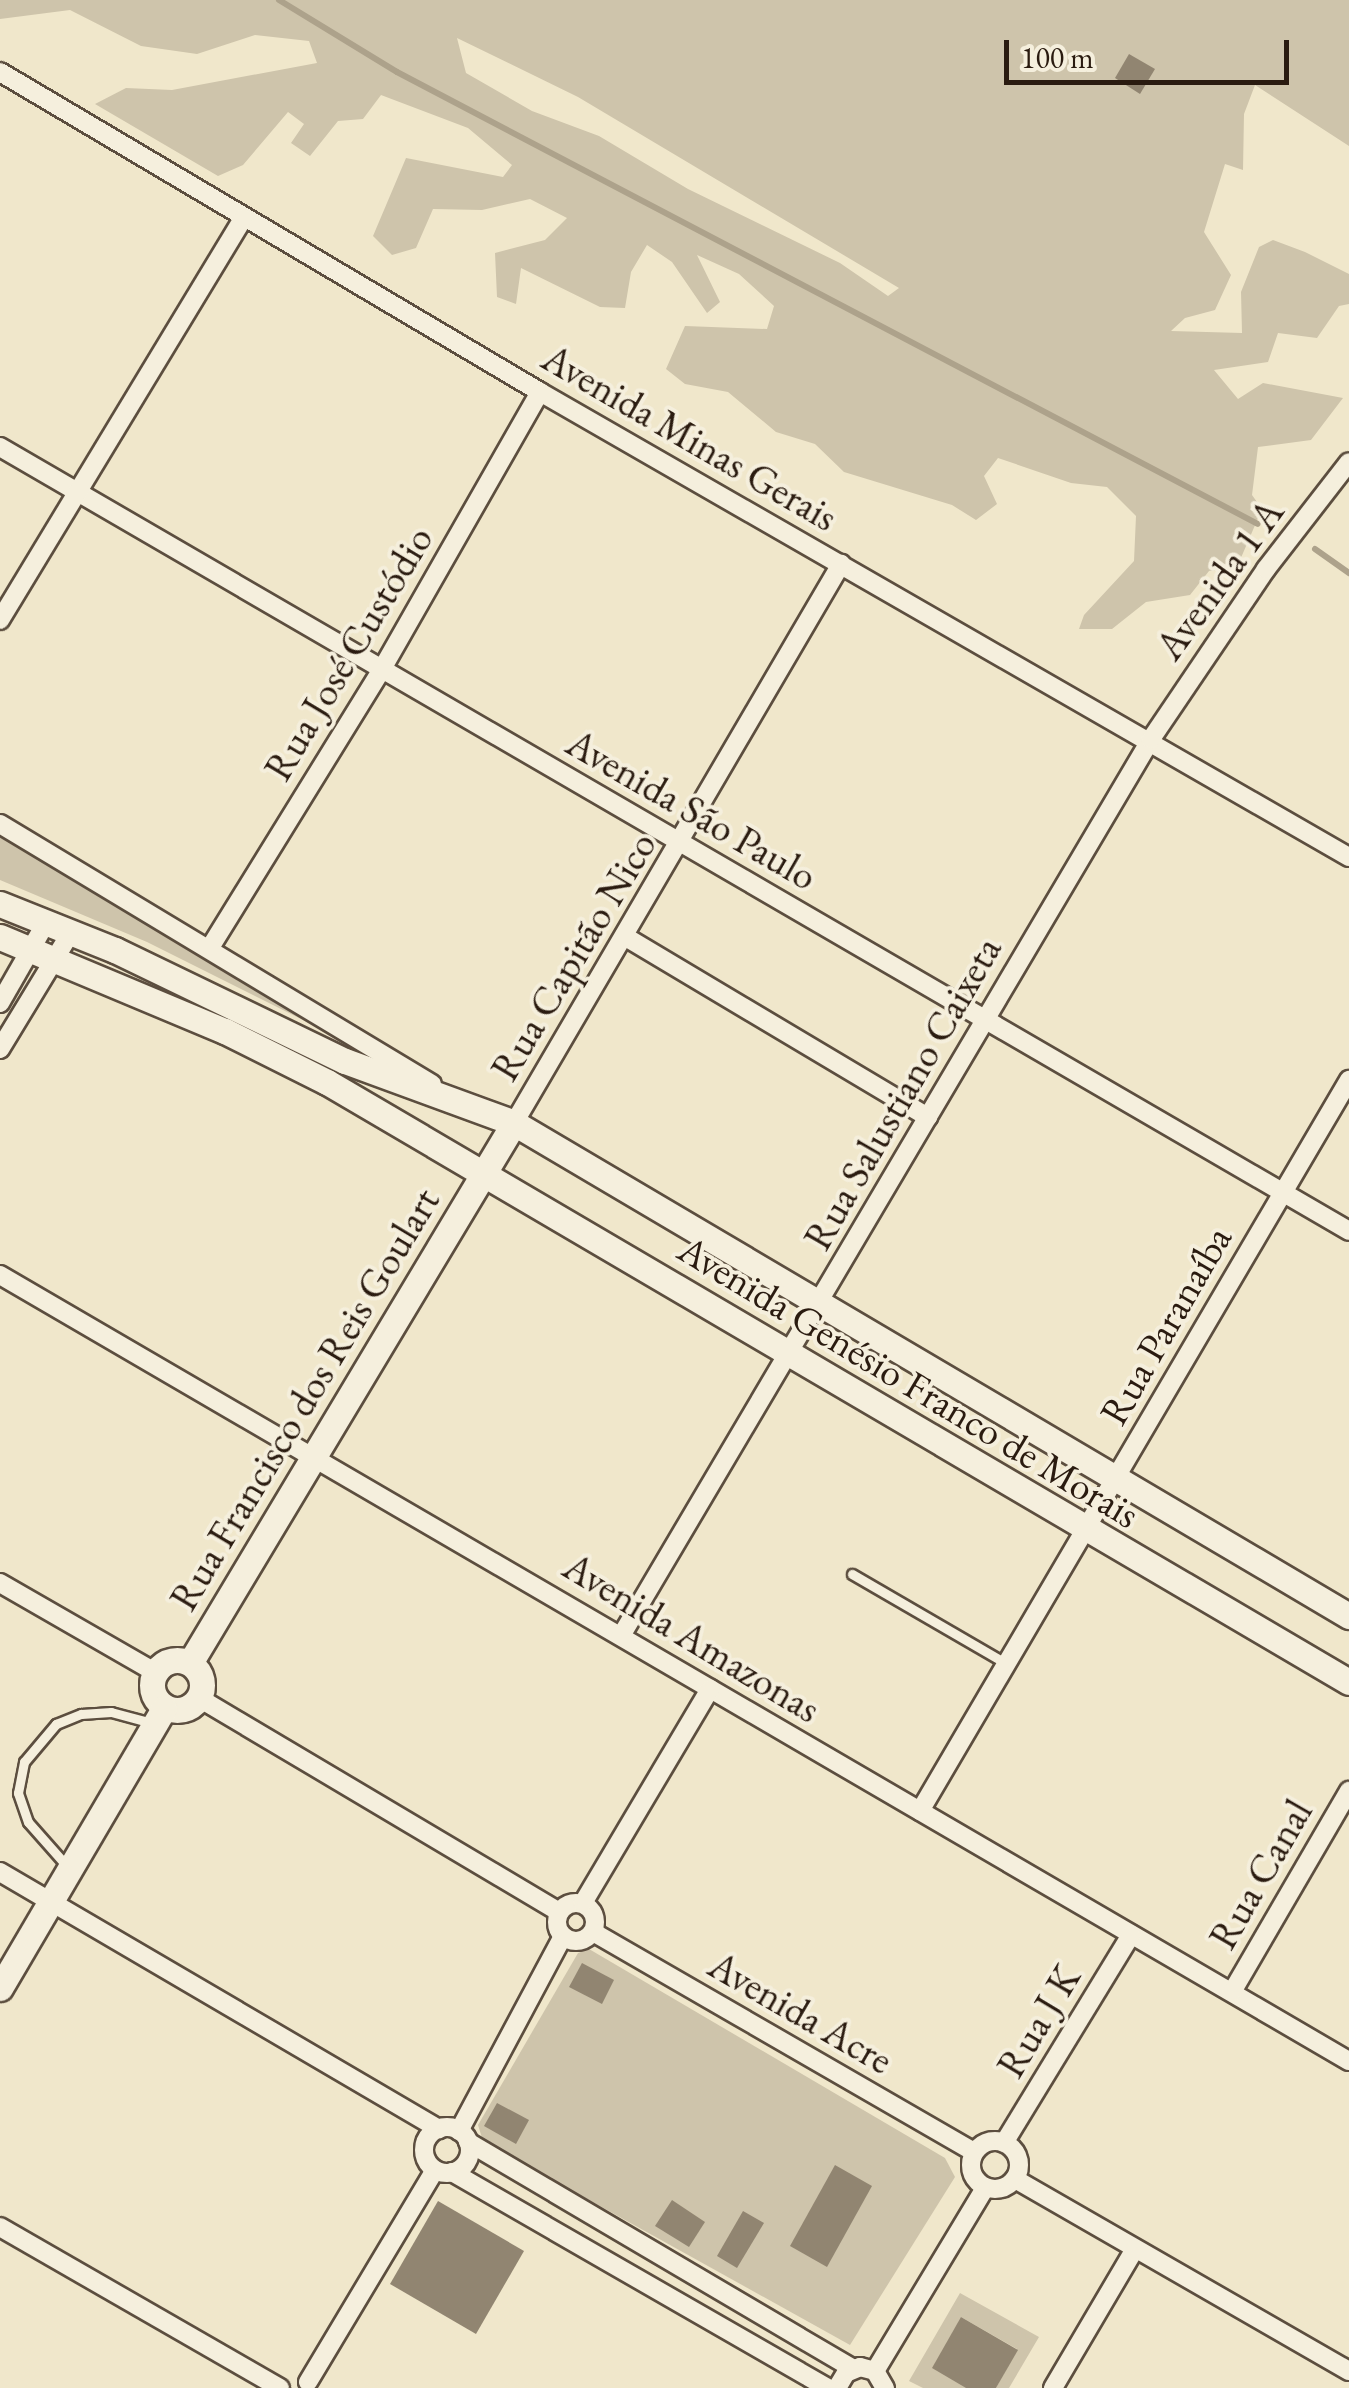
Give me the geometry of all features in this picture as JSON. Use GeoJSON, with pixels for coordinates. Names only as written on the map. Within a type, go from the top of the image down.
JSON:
{"type":"FeatureCollection","features":[{"type":"Feature","properties":{"kind":"main road"},"geometry":{"type":"LineString","coordinates":[[0,904],[71,932],[345,1061],[454,1098]]}},
{"type":"Feature","properties":{"kind":"main road","name":"Avenida Genésio Franco de Morais"},"geometry":{"type":"LineString","coordinates":[[0,936],[260,1048],[483,1174],[1349,1682]]}},
{"type":"Feature","properties":{"kind":"main road","name":"Avenida Genésio Franco de Morais"},"geometry":{"type":"LineString","coordinates":[[454,1098],[514,1124],[1349,1616]]}},
{"type":"Feature","properties":{"kind":"main road"},"geometry":{"type":"LineString","coordinates":[[483,1174],[514,1124]]}},
{"type":"Feature","properties":{"kind":"main road","name":"Rua Francisco dos Reis Goulart"},"geometry":{"type":"LineString","coordinates":[[190,1663],[483,1174]]}},
{"type":"Feature","properties":{"kind":"main road"},"geometry":{"type":"LineString","coordinates":[[0,1988],[159,1716],[187,1709],[198,1698],[202,1683],[190,1663],[170,1660],[155,1672],[152,1692],[159,1716]]}},
{"type":"Feature","properties":{"kind":"street","name":"Avenida Minas Gerais"},"geometry":{"type":"LineString","coordinates":[[0,72],[540,392],[1151,739],[1349,857]]}},
{"type":"Feature","properties":{"kind":"street"},"geometry":{"type":"LineString","coordinates":[[0,620],[243,218]]}},
{"type":"Feature","properties":{"kind":"street","name":"Rua José Custódio"},"geometry":{"type":"LineString","coordinates":[[211,946],[382,669],[540,392]]}},
{"type":"Feature","properties":{"kind":"street","name":"Avenida São Paulo"},"geometry":{"type":"LineString","coordinates":[[0,447],[1349,1232]]}},
{"type":"Feature","properties":{"kind":"street","name":"Avenida 1 A"},"geometry":{"type":"LineString","coordinates":[[1151,739],[1231,618],[1349,462]]}},
{"type":"Feature","properties":{"kind":"street","name":"Rua Capitão Nico"},"geometry":{"type":"LineString","coordinates":[[514,1124],[842,564]]}},
{"type":"Feature","properties":{"kind":"street","name":"Rua Salustiano Caixeta"},"geometry":{"type":"LineString","coordinates":[[621,1636],[1151,739]]}},
{"type":"Feature","properties":{"kind":"street","name":"Avenida Genésio Franco de Morais"},"geometry":{"type":"LineString","coordinates":[[0,824],[211,946],[454,1098]]}},
{"type":"Feature","properties":{"kind":"street"},"geometry":{"type":"LineString","coordinates":[[0,1049],[43,955],[46,921]]}},
{"type":"Feature","properties":{"kind":"street"},"geometry":{"type":"LineString","coordinates":[[0,1002],[43,955],[71,932]]}},
{"type":"Feature","properties":{"kind":"street"},"geometry":{"type":"LineString","coordinates":[[624,936],[928,1118]]}},
{"type":"Feature","properties":{"kind":"street","name":"Rua Paranaíba"},"geometry":{"type":"LineString","coordinates":[[920,1811],[1349,1080]]}},
{"type":"Feature","properties":{"kind":"street","name":"Avenida Amazonas"},"geometry":{"type":"LineString","coordinates":[[0,1274],[1349,2061]]}},
{"type":"Feature","properties":{"kind":"street"},"geometry":{"type":"LineString","coordinates":[[0,1583],[155,1672]]}},
{"type":"Feature","properties":{"kind":"street"},"geometry":{"type":"LineString","coordinates":[[198,1698],[559,1912],[583,1904],[710,1690]]}},
{"type":"Feature","properties":{"kind":"street","name":"Rua Canal"},"geometry":{"type":"LineString","coordinates":[[1232,1992],[1349,1791]]}},
{"type":"Feature","properties":{"kind":"street"},"geometry":{"type":"LineString","coordinates":[[0,1872],[438,2129],[463,2136],[852,2369],[874,2371]]}},
{"type":"Feature","properties":{"kind":"street"},"geometry":{"type":"LineString","coordinates":[[563,1936],[576,1941],[593,1932],[593,1912],[583,1904]]}},
{"type":"Feature","properties":{"kind":"street"},"geometry":{"type":"LineString","coordinates":[[0,2227],[281,2388],[312,2385],[443,2171],[467,2161],[463,2136],[563,1936],[559,1912]]}},
{"type":"Feature","properties":{"kind":"street","name":"Avenida Acre"},"geometry":{"type":"LineString","coordinates":[[593,1932],[974,2152]]}},
{"type":"Feature","properties":{"kind":"street","name":"Rua J K"},"geometry":{"type":"LineString","coordinates":[[1004,2143],[1131,1935]]}},
{"type":"Feature","properties":{"kind":"street"},"geometry":{"type":"LineString","coordinates":[[438,2129],[424,2151],[443,2171],[828,2388]]}},
{"type":"Feature","properties":{"kind":"street"},"geometry":{"type":"LineString","coordinates":[[987,2142],[1004,2143],[1018,2162],[1015,2178],[1002,2188],[985,2188],[970,2168],[974,2152],[987,2142]]}},
{"type":"Feature","properties":{"kind":"street"},"geometry":{"type":"LineString","coordinates":[[1015,2178],[1349,2371]]}},
{"type":"Feature","properties":{"kind":"street"},"geometry":{"type":"LineString","coordinates":[[874,2371],[985,2188]]}},
{"type":"Feature","properties":{"kind":"street"},"geometry":{"type":"LineString","coordinates":[[1053,2388],[1135,2249]]}},
{"type":"Feature","properties":{"kind":"street"},"geometry":{"type":"LineString","coordinates":[[838,2388],[852,2369]]}},
{"type":"Feature","properties":{"kind":"street"},"geometry":{"type":"LineString","coordinates":[[874,2371],[885,2388]]}},
{"type":"Feature","properties":{"kind":"lane"},"geometry":{"type":"LineString","coordinates":[[852,1574],[1004,1662]]}},
{"type":"Feature","properties":{"kind":"lane"},"geometry":{"type":"LineString","coordinates":[[70,1870],[28,1822],[18,1793],[24,1762],[42,1736],[81,1714],[159,1716]]}},
{"type":"Feature","properties":{"kind":"shaded area"},"geometry":{"type":"Polygon","coordinates":[[[0,0],[1349,0],[1349,146],[1255,85],[1244,114],[1243,170],[1225,164],[1204,232],[1231,275],[1215,310],[1185,318],[1171,331],[1242,333],[1241,292],[1259,247],[1273,240],[1305,252],[1349,274],[1349,304],[1339,306],[1317,338],[1278,333],[1268,362],[1214,370],[1238,399],[1263,383],[1343,398],[1311,440],[1258,447],[1252,495],[1262,509],[1237,567],[1209,571],[1190,595],[1146,602],[1112,629],[1079,629],[1084,615],[1134,561],[1136,516],[1107,487],[1071,483],[998,458],[984,476],[997,504],[976,520],[952,505],[844,472],[815,444],[776,432],[728,392],[685,384],[666,369],[685,326],[767,329],[774,306],[739,274],[697,255],[720,302],[707,313],[672,262],[647,245],[631,272],[625,308],[600,307],[521,268],[516,304],[497,297],[495,253],[545,240],[567,218],[530,199],[482,210],[433,209],[416,248],[392,255],[373,236],[406,158],[503,177],[512,165],[468,128],[381,95],[363,119],[338,121],[310,156],[291,143],[304,124],[288,112],[243,165],[218,176],[95,104],[126,88],[172,90],[317,63],[309,41],[255,35],[197,54],[141,46],[70,10],[0,19],[0,0]],[[457,38],[466,73],[532,111],[599,136],[688,189],[840,263],[888,296],[899,288],[578,97],[457,38]]]}},
{"type":"Feature","properties":{"kind":"shaded area"},"geometry":{"type":"Polygon","coordinates":[[[0,837],[328,1028],[327,1032],[147,942],[0,880],[0,837]]]}},
{"type":"Feature","properties":{"kind":"shaded area"},"geometry":{"type":"Polygon","coordinates":[[[589,1949],[945,2158],[955,2177],[850,2345],[483,2141],[478,2125],[578,1953],[589,1949]]]}},
{"type":"Feature","properties":{"kind":"shaded area"},"geometry":{"type":"Polygon","coordinates":[[[960,2293],[1039,2337],[1009,2388],[996,2388],[1017,2349],[961,2317],[966,2388],[923,2388],[909,2381],[960,2293]]]}},
{"type":"Feature","properties":{"kind":"building"},"geometry":{"type":"Polygon","coordinates":[[[1129,54],[1155,69],[1140,94],[1115,78],[1129,54]]]}},
{"type":"Feature","properties":{"kind":"building"},"geometry":{"type":"Polygon","coordinates":[[[582,1963],[614,1980],[602,2004],[569,1987],[582,1963]]]}},
{"type":"Feature","properties":{"kind":"building"},"geometry":{"type":"Polygon","coordinates":[[[497,2103],[529,2120],[516,2144],[484,2126],[497,2103]]]}},
{"type":"Feature","properties":{"kind":"building"},"geometry":{"type":"Polygon","coordinates":[[[835,2165],[872,2186],[827,2267],[790,2246],[835,2165]]]}},
{"type":"Feature","properties":{"kind":"building"},"geometry":{"type":"Polygon","coordinates":[[[672,2200],[705,2222],[689,2247],[655,2226],[672,2200]]]}},
{"type":"Feature","properties":{"kind":"building"},"geometry":{"type":"Polygon","coordinates":[[[438,2201],[524,2251],[476,2334],[390,2284],[438,2201]]]}},
{"type":"Feature","properties":{"kind":"building"},"geometry":{"type":"Polygon","coordinates":[[[743,2211],[764,2223],[737,2268],[717,2256],[743,2211]]]}},
{"type":"Feature","properties":{"kind":"building"},"geometry":{"type":"Polygon","coordinates":[[[961,2317],[1018,2350],[996,2388],[966,2388],[932,2368],[961,2317]]]}},
{"type":"Feature","properties":{"kind":"waterway"},"geometry":{"type":"LineString","coordinates":[[279,0],[397,72],[1258,524]]}},
{"type":"Feature","properties":{"kind":"waterway"},"geometry":{"type":"LineString","coordinates":[[1315,549],[1349,573]]}}]}
